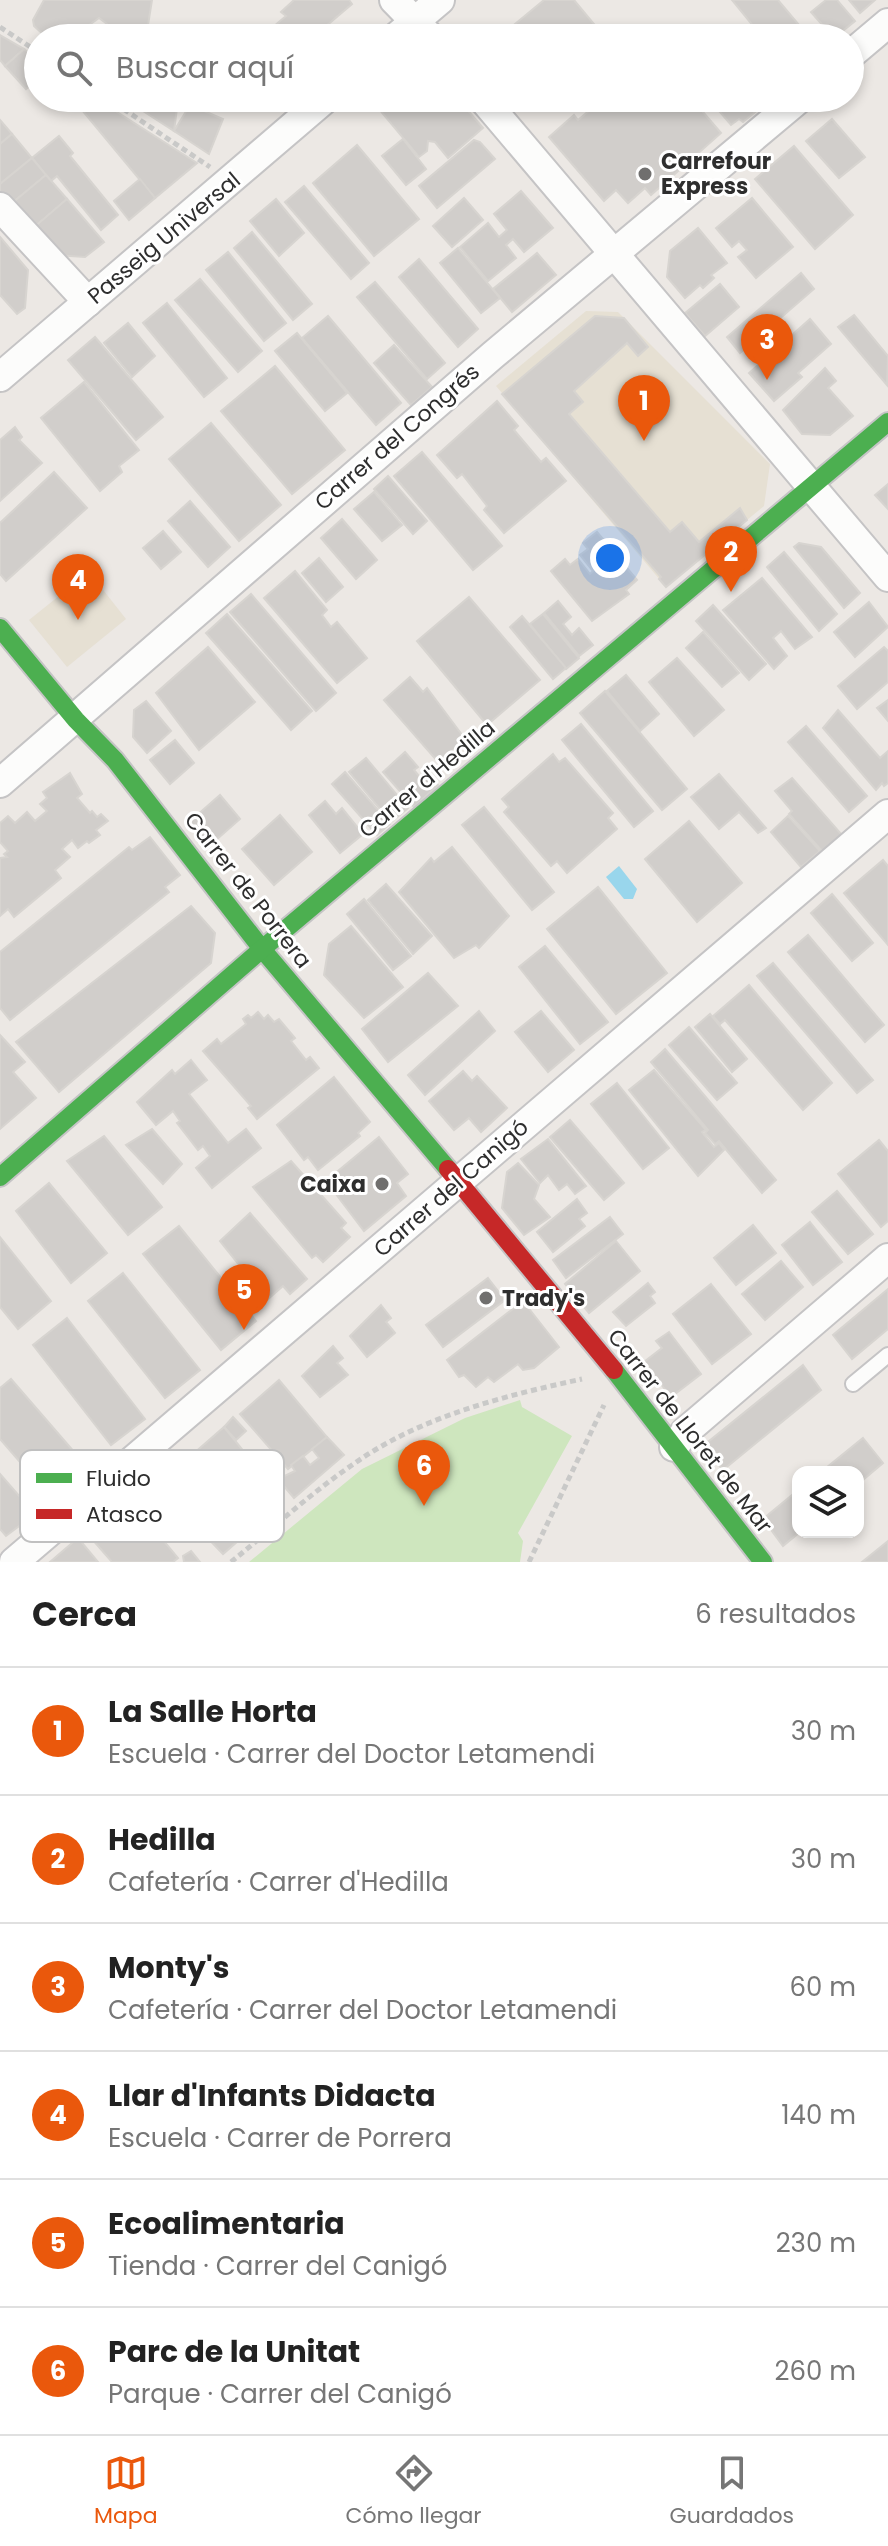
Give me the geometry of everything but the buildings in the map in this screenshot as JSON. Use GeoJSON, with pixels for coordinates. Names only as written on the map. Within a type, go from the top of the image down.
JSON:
{"type":"FeatureCollection","features":[{"type":"Feature","properties":{"kind":"street"},"geometry":{"type":"LineString","coordinates":[[394,0],[409,24]]}},
{"type":"Feature","properties":{"kind":"street"},"geometry":{"type":"LineString","coordinates":[[420,24],[440,0]]}},
{"type":"Feature","properties":{"kind":"street"},"geometry":{"type":"LineString","coordinates":[[864,43],[888,23]]}},
{"type":"Feature","properties":{"kind":"street","name":"Passeig Universal"},"geometry":{"type":"LineString","coordinates":[[0,377],[310,112]]}},
{"type":"Feature","properties":{"kind":"street"},"geometry":{"type":"LineString","coordinates":[[494,112],[888,577]]}},
{"type":"Feature","properties":{"kind":"street","name":"Carrer del Congrés"},"geometry":{"type":"LineString","coordinates":[[0,783],[76,720],[144,655],[783,112]]}},
{"type":"Feature","properties":{"kind":"street"},"geometry":{"type":"LineString","coordinates":[[0,207],[88,302]]}},
{"type":"Feature","properties":{"kind":"street","name":"Carrer d'Hedilla"},"geometry":{"type":"LineString","coordinates":[[0,1177],[262,949],[888,422]]}},
{"type":"Feature","properties":{"kind":"street","name":"Carrer de Porrera"},"geometry":{"type":"LineString","coordinates":[[0,628],[76,720],[115,760],[262,949],[458,1181]]}},
{"type":"Feature","properties":{"kind":"street","name":"Carrer del Canigó"},"geometry":{"type":"LineString","coordinates":[[145,1450],[888,814]]}},
{"type":"Feature","properties":{"kind":"street","name":"Carrer de Lloret de Mar"},"geometry":{"type":"LineString","coordinates":[[458,1181],[763,1562]]}},
{"type":"Feature","properties":{"kind":"street"},"geometry":{"type":"LineString","coordinates":[[674,1447],[685,1432],[888,1258]]}},
{"type":"Feature","properties":{"kind":"street","name":"Carrer del Canigó"},"geometry":{"type":"LineString","coordinates":[[14,1562],[37,1542]]}},
{"type":"Feature","properties":{"kind":"lane"},"geometry":{"type":"LineString","coordinates":[[853,1384],[888,1355]]}},
{"type":"Feature","properties":{"kind":"path"},"geometry":{"type":"LineString","coordinates":[[0,27],[24,43]]}},
{"type":"Feature","properties":{"kind":"path"},"geometry":{"type":"LineString","coordinates":[[128,112],[231,181]]}},
{"type":"Feature","properties":{"kind":"path"},"geometry":{"type":"LineString","coordinates":[[284,1519],[355,1462],[407,1434],[461,1409],[589,1377]]}},
{"type":"Feature","properties":{"kind":"path"},"geometry":{"type":"LineString","coordinates":[[529,1562],[606,1400]]}},
{"type":"Feature","properties":{"kind":"path"},"geometry":{"type":"LineString","coordinates":[[231,1562],[256,1542]]}},
{"type":"Feature","properties":{"kind":"shaded area"},"geometry":{"type":"Polygon","coordinates":[[[586,311],[618,312],[770,464],[764,506],[666,587],[496,386],[586,311]]]}},
{"type":"Feature","properties":{"kind":"shaded area"},"geometry":{"type":"Polygon","coordinates":[[[89,572],[126,619],[67,667],[29,620],[89,572]]]}},
{"type":"Feature","properties":{"kind":"green space"},"geometry":{"type":"Polygon","coordinates":[[[520,1400],[522,1407],[572,1436],[518,1533],[523,1541],[520,1562],[249,1562],[273,1542],[284,1542],[284,1533],[362,1469],[465,1418],[520,1400]]]}},
{"type":"Feature","properties":{"kind":"water"},"geometry":{"type":"Polygon","coordinates":[[[619,866],[637,889],[633,899],[624,899],[606,877],[619,866]]]}},
{"type":"Feature","properties":{"kind":"traffic: fast"},"geometry":{"type":"LineString","coordinates":[[0,1177],[262,949],[888,422]]}},
{"type":"Feature","properties":{"kind":"traffic: fast"},"geometry":{"type":"LineString","coordinates":[[0,628],[76,720],[115,760],[262,949],[448,1169]]}},
{"type":"Feature","properties":{"kind":"traffic: fast"},"geometry":{"type":"LineString","coordinates":[[614,1370],[763,1562]]}},
{"type":"Feature","properties":{"kind":"traffic: jam"},"geometry":{"type":"LineString","coordinates":[[448,1169],[614,1370]]}},
{"type":"Feature","properties":{"kind":"place","name":"Carrefour Express"},"geometry":{"type":"Point","coordinates":[645,174]}},
{"type":"Feature","properties":{"kind":"place","name":"Monty's"},"geometry":{"type":"Point","coordinates":[767,380]}},
{"type":"Feature","properties":{"kind":"place","name":"La Salle Horta"},"geometry":{"type":"Point","coordinates":[644,441]}},
{"type":"Feature","properties":{"kind":"place","name":"Hedilla"},"geometry":{"type":"Point","coordinates":[731,592]}},
{"type":"Feature","properties":{"kind":"place","name":"Llar d'Infants Didacta"},"geometry":{"type":"Point","coordinates":[78,620]}},
{"type":"Feature","properties":{"kind":"place","name":"Caixa"},"geometry":{"type":"Point","coordinates":[382,1184]}},
{"type":"Feature","properties":{"kind":"place","name":"Trady's"},"geometry":{"type":"Point","coordinates":[486,1298]}},
{"type":"Feature","properties":{"kind":"place","name":"Ecoalimentaria"},"geometry":{"type":"Point","coordinates":[244,1330]}},
{"type":"Feature","properties":{"kind":"place","name":"Parc de la Unitat"},"geometry":{"type":"Point","coordinates":[424,1506]}}]}
